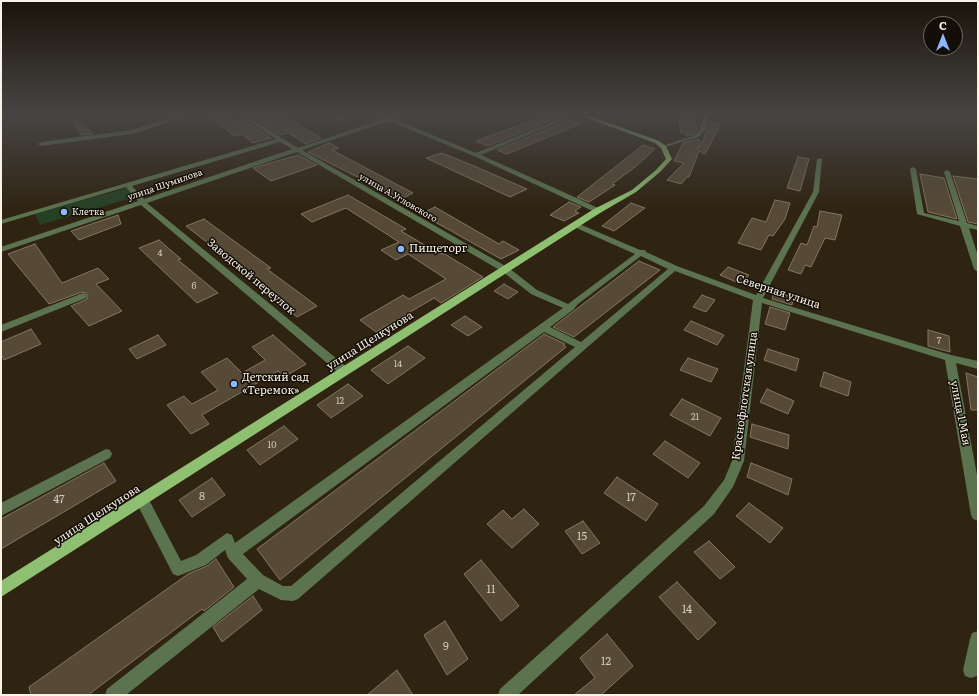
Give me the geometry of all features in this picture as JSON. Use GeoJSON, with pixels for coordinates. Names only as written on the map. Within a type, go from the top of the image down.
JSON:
{"type":"FeatureCollection","features":[{"type":"Feature","properties":{"kind":"main road","name":"улица Щелкунова"},"geometry":{"type":"LineString","coordinates":[[1,590],[344,371],[577,226],[597,212],[634,191],[658,171],[668,159],[664,147]]}},
{"type":"Feature","properties":{"kind":"street"},"geometry":{"type":"LineString","coordinates":[[1,222],[258,146]]}},
{"type":"Feature","properties":{"kind":"street","name":"улица А.Угловского"},"geometry":{"type":"LineString","coordinates":[[290,146],[506,270],[534,292],[570,308]]}},
{"type":"Feature","properties":{"kind":"street","name":"улица Шумилова"},"geometry":{"type":"LineString","coordinates":[[1,250],[307,146]]}},
{"type":"Feature","properties":{"kind":"street"},"geometry":{"type":"LineString","coordinates":[[456,146],[577,200],[597,212]]}},
{"type":"Feature","properties":{"kind":"street"},"geometry":{"type":"LineString","coordinates":[[476,155],[497,146]]}},
{"type":"Feature","properties":{"kind":"street","name":"Краснофлотская улица"},"geometry":{"type":"LineString","coordinates":[[506,695],[709,510],[729,483],[738,461],[758,299],[816,192],[820,160]]}},
{"type":"Feature","properties":{"kind":"street"},"geometry":{"type":"LineString","coordinates":[[913,169],[921,214],[978,228]]}},
{"type":"Feature","properties":{"kind":"street"},"geometry":{"type":"LineString","coordinates":[[947,172],[978,268]]}},
{"type":"Feature","properties":{"kind":"street","name":"Заводской переулок"},"geometry":{"type":"LineString","coordinates":[[128,184],[142,202],[344,371]]}},
{"type":"Feature","properties":{"kind":"street","name":"Северная улица"},"geometry":{"type":"LineString","coordinates":[[577,226],[642,252],[674,268],[758,299],[950,358],[978,365]]}},
{"type":"Feature","properties":{"kind":"street"},"geometry":{"type":"LineString","coordinates":[[1,243],[9,247]]}},
{"type":"Feature","properties":{"kind":"street"},"geometry":{"type":"LineString","coordinates":[[233,553],[543,328],[570,308],[573,303],[642,252]]}},
{"type":"Feature","properties":{"kind":"street"},"geometry":{"type":"LineString","coordinates":[[142,500],[178,569],[201,560],[227,540],[233,553],[258,580],[282,593],[293,594],[674,268]]}},
{"type":"Feature","properties":{"kind":"street"},"geometry":{"type":"LineString","coordinates":[[1,329],[83,296]]}},
{"type":"Feature","properties":{"kind":"street"},"geometry":{"type":"LineString","coordinates":[[543,328],[581,346]]}},
{"type":"Feature","properties":{"kind":"street","name":"улица 1 Мая"},"geometry":{"type":"LineString","coordinates":[[950,358],[978,515]]}},
{"type":"Feature","properties":{"kind":"street"},"geometry":{"type":"LineString","coordinates":[[1,510],[106,454]]}},
{"type":"Feature","properties":{"kind":"street"},"geometry":{"type":"LineString","coordinates":[[113,695],[258,580]]}},
{"type":"Feature","properties":{"kind":"street"},"geometry":{"type":"LineString","coordinates":[[971,670],[978,639]]}},
{"type":"Feature","properties":{"kind":"green space"},"geometry":{"type":"Polygon","coordinates":[[[127,188],[135,197],[40,225],[35,214],[127,188]]]}},
{"type":"Feature","properties":{"kind":"building"},"geometry":{"type":"Polygon","coordinates":[[[321,146],[336,146],[339,148],[332,150],[413,193],[401,199],[308,152],[321,146]]]}},
{"type":"Feature","properties":{"kind":"building"},"geometry":{"type":"Polygon","coordinates":[[[505,146],[525,146],[507,154],[497,150],[505,146]]]}},
{"type":"Feature","properties":{"kind":"building"},"geometry":{"type":"Polygon","coordinates":[[[641,146],[655,149],[635,167],[612,184],[615,185],[589,202],[577,197],[641,146]]]}},
{"type":"Feature","properties":{"kind":"building"},"geometry":{"type":"Polygon","coordinates":[[[681,146],[698,146],[697,149],[700,146],[709,146],[705,154],[699,151],[689,177],[687,177],[681,184],[667,180],[684,163],[674,161],[681,146]]]}},
{"type":"Feature","properties":{"kind":"building"},"geometry":{"type":"Polygon","coordinates":[[[442,153],[527,189],[510,197],[426,158],[442,153]]]}},
{"type":"Feature","properties":{"kind":"building"},"geometry":{"type":"Polygon","coordinates":[[[298,155],[317,165],[271,181],[253,168],[298,155]]]}},
{"type":"Feature","properties":{"kind":"building"},"geometry":{"type":"Polygon","coordinates":[[[798,157],[809,159],[800,191],[787,188],[798,157]]]}},
{"type":"Feature","properties":{"kind":"building"},"geometry":{"type":"Polygon","coordinates":[[[920,174],[944,178],[957,219],[928,212],[920,174]]]}},
{"type":"Feature","properties":{"kind":"building"},"geometry":{"type":"Polygon","coordinates":[[[953,176],[978,179],[978,224],[968,222],[953,176]]]}},
{"type":"Feature","properties":{"kind":"building"},"geometry":{"type":"Polygon","coordinates":[[[348,195],[406,229],[401,231],[440,254],[443,253],[483,277],[441,303],[434,298],[376,332],[360,320],[403,295],[409,299],[446,279],[408,254],[396,260],[381,250],[399,242],[346,208],[312,222],[301,214],[348,195]]]}},
{"type":"Feature","properties":{"kind":"building"},"geometry":{"type":"Polygon","coordinates":[[[775,200],[790,203],[785,219],[773,236],[769,235],[761,250],[738,243],[752,218],[766,222],[775,200]]]}},
{"type":"Feature","properties":{"kind":"building"},"geometry":{"type":"Polygon","coordinates":[[[569,202],[581,207],[575,211],[579,213],[564,221],[550,215],[569,202]]]}},
{"type":"Feature","properties":{"kind":"building"},"geometry":{"type":"Polygon","coordinates":[[[631,203],[645,208],[614,231],[602,226],[631,203]]]}},
{"type":"Feature","properties":{"kind":"building"},"geometry":{"type":"Polygon","coordinates":[[[435,207],[499,244],[503,241],[519,250],[501,259],[421,214],[435,207]]]}},
{"type":"Feature","properties":{"kind":"building"},"geometry":{"type":"Polygon","coordinates":[[[820,211],[842,215],[835,240],[825,238],[811,267],[805,265],[801,274],[788,270],[801,243],[807,245],[814,226],[817,227],[820,211]]]}},
{"type":"Feature","properties":{"kind":"building"},"geometry":{"type":"Polygon","coordinates":[[[118,215],[121,224],[79,240],[71,231],[118,215]]]}},
{"type":"Feature","properties":{"kind":"building"},"geometry":{"type":"Polygon","coordinates":[[[204,219],[271,268],[267,269],[317,306],[297,317],[263,291],[267,289],[186,226],[204,219]]]}},
{"type":"Feature","properties":{"kind":"building"},"geometry":{"type":"Polygon","coordinates":[[[159,240],[181,259],[178,260],[218,293],[197,303],[139,248],[159,240]]]}},
{"type":"Feature","properties":{"kind":"building"},"geometry":{"type":"Polygon","coordinates":[[[35,244],[62,283],[98,268],[109,279],[96,284],[122,311],[89,326],[71,306],[87,299],[88,295],[86,293],[82,292],[49,304],[8,254],[35,244]]]}},
{"type":"Feature","properties":{"kind":"building"},"geometry":{"type":"Polygon","coordinates":[[[639,261],[660,270],[574,337],[553,327],[639,261]]]}},
{"type":"Feature","properties":{"kind":"building"},"geometry":{"type":"Polygon","coordinates":[[[728,267],[749,275],[741,284],[720,275],[728,267]]]}},
{"type":"Feature","properties":{"kind":"building"},"geometry":{"type":"Polygon","coordinates":[[[504,284],[518,292],[508,299],[494,291],[504,284]]]}},
{"type":"Feature","properties":{"kind":"building"},"geometry":{"type":"Polygon","coordinates":[[[774,292],[794,297],[792,305],[772,299],[774,292]]]}},
{"type":"Feature","properties":{"kind":"building"},"geometry":{"type":"Polygon","coordinates":[[[702,295],[715,300],[706,312],[693,307],[702,295]]]}},
{"type":"Feature","properties":{"kind":"building"},"geometry":{"type":"Polygon","coordinates":[[[770,307],[790,313],[785,330],[765,324],[770,307]]]}},
{"type":"Feature","properties":{"kind":"building"},"geometry":{"type":"Polygon","coordinates":[[[465,316],[482,327],[468,336],[451,325],[465,316]]]}},
{"type":"Feature","properties":{"kind":"building"},"geometry":{"type":"Polygon","coordinates":[[[691,321],[724,335],[717,345],[684,330],[691,321]]]}},
{"type":"Feature","properties":{"kind":"building"},"geometry":{"type":"Polygon","coordinates":[[[31,329],[41,344],[4,360],[1,354],[1,342],[31,329]]]}},
{"type":"Feature","properties":{"kind":"building"},"geometry":{"type":"Polygon","coordinates":[[[928,330],[949,336],[950,352],[928,346],[928,330]]]}},
{"type":"Feature","properties":{"kind":"building"},"geometry":{"type":"Polygon","coordinates":[[[544,334],[565,344],[563,345],[566,347],[280,580],[257,549],[544,334]]]}},
{"type":"Feature","properties":{"kind":"building"},"geometry":{"type":"Polygon","coordinates":[[[158,335],[166,345],[137,359],[129,349],[158,335]]]}},
{"type":"Feature","properties":{"kind":"building","name":"Детский сад «Теремок»"},"geometry":{"type":"Polygon","coordinates":[[[273,335],[306,364],[284,377],[278,371],[202,415],[209,424],[191,434],[167,405],[184,396],[192,404],[218,390],[201,372],[227,358],[242,373],[265,360],[252,347],[273,335]]]}},
{"type":"Feature","properties":{"kind":"building"},"geometry":{"type":"Polygon","coordinates":[[[408,346],[425,358],[388,384],[371,370],[408,346]]]}},
{"type":"Feature","properties":{"kind":"building"},"geometry":{"type":"Polygon","coordinates":[[[768,349],[799,359],[796,371],[764,360],[768,349]]]}},
{"type":"Feature","properties":{"kind":"building"},"geometry":{"type":"Polygon","coordinates":[[[688,358],[718,369],[711,382],[680,370],[688,358]]]}},
{"type":"Feature","properties":{"kind":"building"},"geometry":{"type":"Polygon","coordinates":[[[824,372],[851,382],[848,396],[820,386],[824,372]]]}},
{"type":"Feature","properties":{"kind":"building"},"geometry":{"type":"Polygon","coordinates":[[[966,373],[978,377],[978,410],[971,410],[966,373]]]}},
{"type":"Feature","properties":{"kind":"building"},"geometry":{"type":"Polygon","coordinates":[[[348,384],[363,396],[331,418],[317,405],[348,384]]]}},
{"type":"Feature","properties":{"kind":"building"},"geometry":{"type":"Polygon","coordinates":[[[767,389],[794,401],[788,414],[760,402],[767,389]]]}},
{"type":"Feature","properties":{"kind":"building"},"geometry":{"type":"Polygon","coordinates":[[[682,399],[721,418],[710,436],[670,415],[682,399]]]}},
{"type":"Feature","properties":{"kind":"building"},"geometry":{"type":"Polygon","coordinates":[[[752,424],[789,435],[788,449],[750,437],[752,424]]]}},
{"type":"Feature","properties":{"kind":"building"},"geometry":{"type":"Polygon","coordinates":[[[284,426],[298,439],[260,465],[247,450],[284,426]]]}},
{"type":"Feature","properties":{"kind":"building"},"geometry":{"type":"Polygon","coordinates":[[[665,441],[700,463],[688,478],[653,454],[665,441]]]}},
{"type":"Feature","properties":{"kind":"building"},"geometry":{"type":"Polygon","coordinates":[[[104,463],[116,481],[1,549],[1,519],[104,463]]]}},
{"type":"Feature","properties":{"kind":"building"},"geometry":{"type":"Polygon","coordinates":[[[751,463],[792,479],[788,495],[747,477],[751,463]]]}},
{"type":"Feature","properties":{"kind":"building"},"geometry":{"type":"Polygon","coordinates":[[[617,477],[658,504],[646,521],[604,493],[617,477]]]}},
{"type":"Feature","properties":{"kind":"building"},"geometry":{"type":"Polygon","coordinates":[[[212,478],[225,495],[192,517],[179,500],[212,478]]]}},
{"type":"Feature","properties":{"kind":"building"},"geometry":{"type":"Polygon","coordinates":[[[749,503],[783,528],[770,543],[736,516],[749,503]]]}},
{"type":"Feature","properties":{"kind":"building"},"geometry":{"type":"Polygon","coordinates":[[[524,509],[539,524],[512,548],[487,524],[503,510],[512,519],[524,509]]]}},
{"type":"Feature","properties":{"kind":"building"},"geometry":{"type":"Polygon","coordinates":[[[583,521],[600,543],[582,554],[565,531],[583,521]]]}},
{"type":"Feature","properties":{"kind":"building"},"geometry":{"type":"Polygon","coordinates":[[[709,541],[735,567],[720,579],[694,552],[709,541]]]}},
{"type":"Feature","properties":{"kind":"building"},"geometry":{"type":"Polygon","coordinates":[[[216,559],[234,587],[204,611],[202,609],[88,695],[31,695],[29,687],[188,574],[207,566],[216,559]]]}},
{"type":"Feature","properties":{"kind":"building"},"geometry":{"type":"Polygon","coordinates":[[[481,560],[519,606],[501,621],[464,574],[481,560]]]}},
{"type":"Feature","properties":{"kind":"building"},"geometry":{"type":"Polygon","coordinates":[[[677,582],[716,623],[698,640],[659,597],[677,582]]]}},
{"type":"Feature","properties":{"kind":"building"},"geometry":{"type":"Polygon","coordinates":[[[253,596],[262,610],[222,642],[213,627],[253,596]]]}},
{"type":"Feature","properties":{"kind":"building"},"geometry":{"type":"Polygon","coordinates":[[[445,621],[468,659],[447,675],[424,635],[445,621]]]}},
{"type":"Feature","properties":{"kind":"building"},"geometry":{"type":"Polygon","coordinates":[[[607,634],[633,666],[601,695],[574,695],[595,678],[580,658],[607,634]]]}},
{"type":"Feature","properties":{"kind":"building"},"geometry":{"type":"Polygon","coordinates":[[[397,670],[413,695],[367,695],[397,670]]]}},
{"type":"Feature","properties":{"kind":"place","name":"Клетка"},"geometry":{"type":"Point","coordinates":[64,212]}},
{"type":"Feature","properties":{"kind":"place","name":"Пищеторг"},"geometry":{"type":"Point","coordinates":[401,249]}},
{"type":"Feature","properties":{"kind":"place","name":"Детский сад «Теремок»"},"geometry":{"type":"Point","coordinates":[234,384]}}]}
